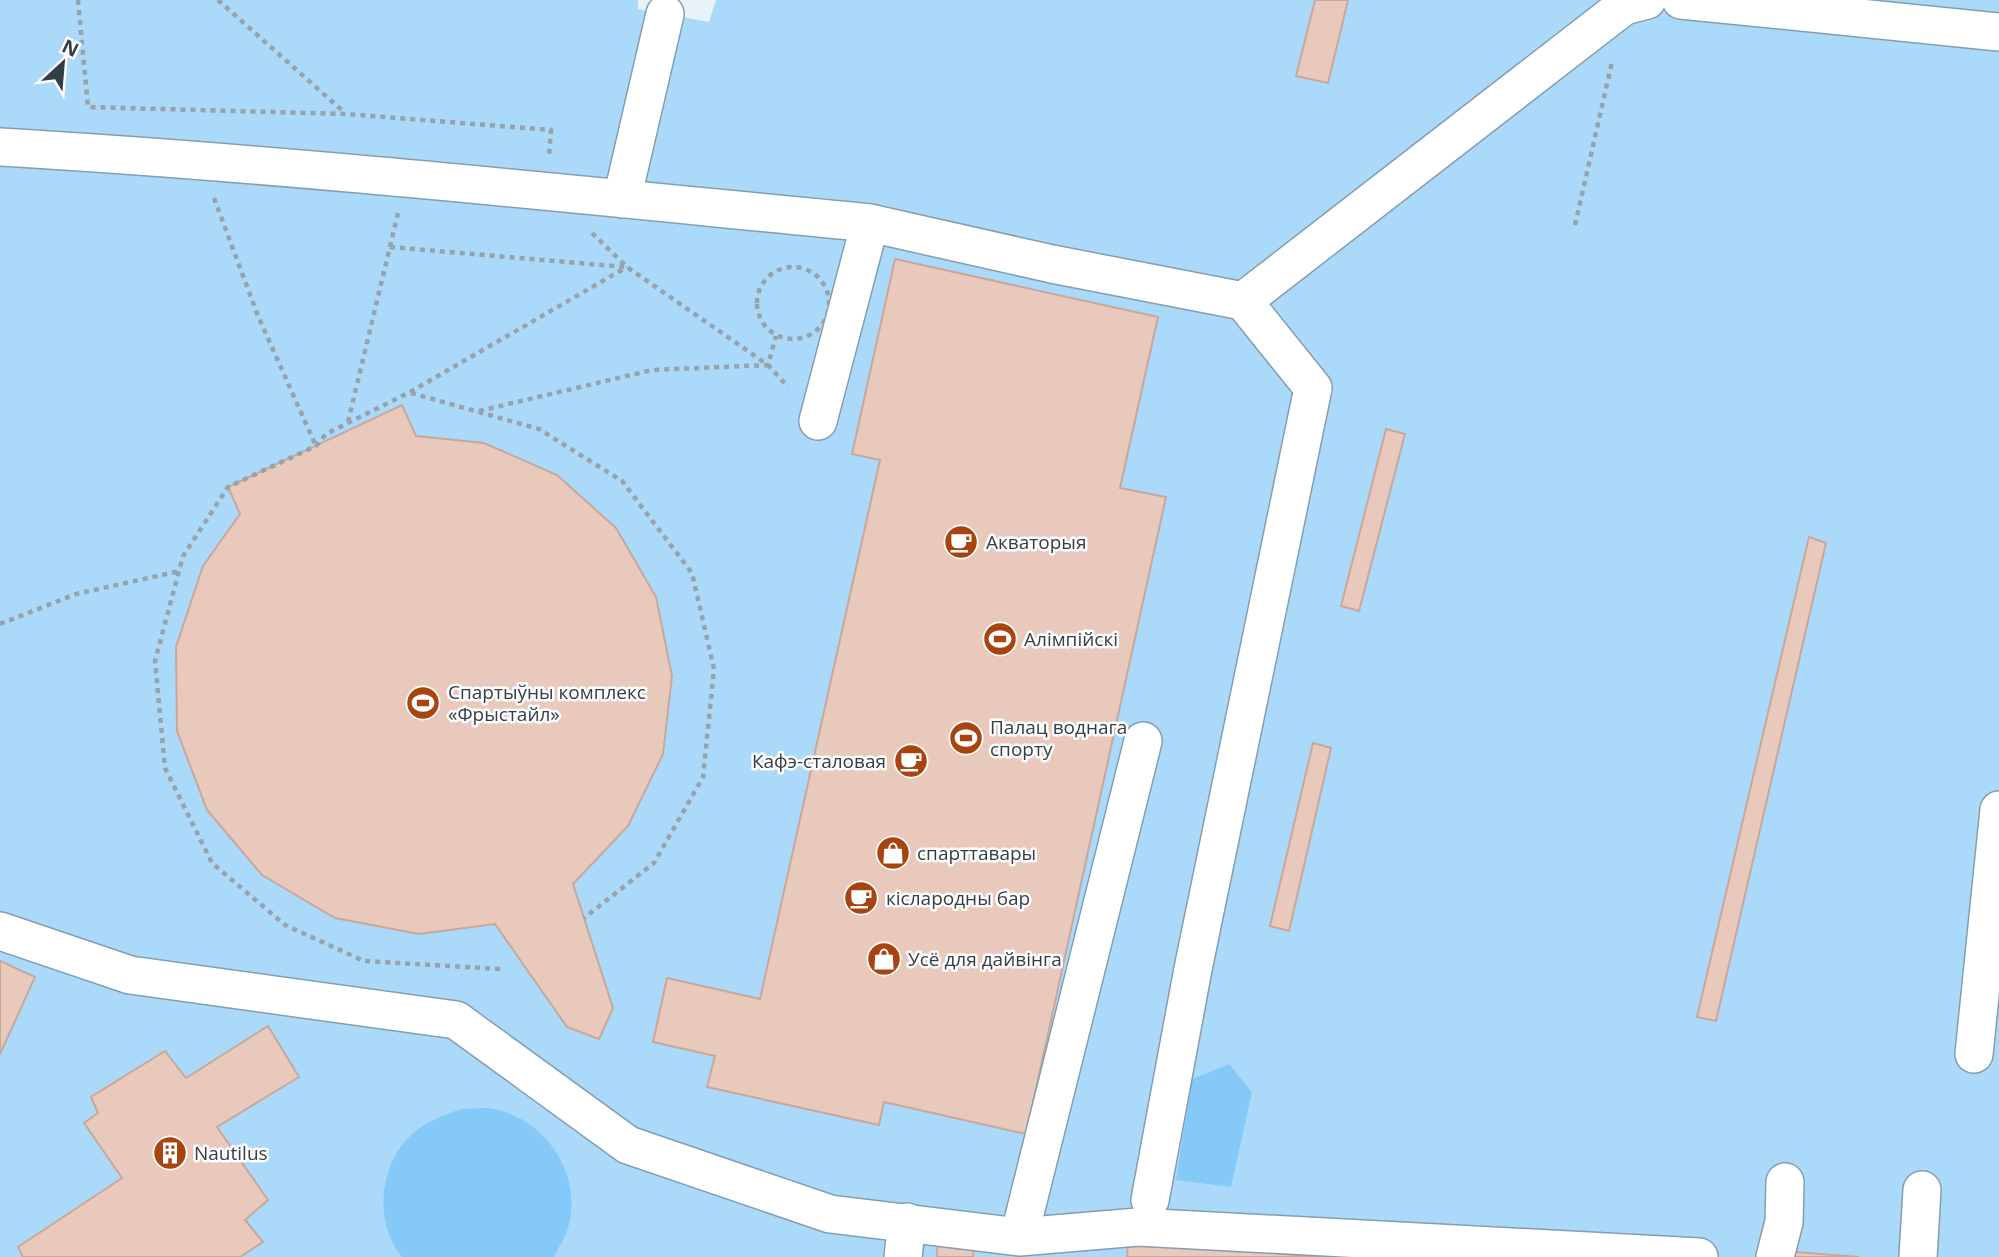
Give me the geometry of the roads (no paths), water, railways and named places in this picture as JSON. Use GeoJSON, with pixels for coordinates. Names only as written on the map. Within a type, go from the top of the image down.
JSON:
{"type":"FeatureCollection","features":[{"type":"Feature","properties":{"kind":"lane"},"geometry":{"type":"LineString","coordinates":[[1681,0],[1999,32]]}},
{"type":"Feature","properties":{"kind":"lane"},"geometry":{"type":"LineString","coordinates":[[1243,301],[1636,3]]}},
{"type":"Feature","properties":{"kind":"lane"},"geometry":{"type":"LineString","coordinates":[[622,199],[665,14]]}},
{"type":"Feature","properties":{"kind":"lane"},"geometry":{"type":"LineString","coordinates":[[0,147],[92,152],[548,191],[870,223],[1052,264],[1243,301],[1313,388],[1193,969],[1150,1200]]}},
{"type":"Feature","properties":{"kind":"lane"},"geometry":{"type":"LineString","coordinates":[[818,421],[870,223]]}},
{"type":"Feature","properties":{"kind":"lane"},"geometry":{"type":"LineString","coordinates":[[1019,1237],[1143,741]]}},
{"type":"Feature","properties":{"kind":"lane"},"geometry":{"type":"LineString","coordinates":[[1974,1054],[1999,810]]}},
{"type":"Feature","properties":{"kind":"lane"},"geometry":{"type":"LineString","coordinates":[[0,931],[130,975],[456,1020],[628,1145],[905,1240],[1019,1237],[1120,1243],[1138,1227],[1699,1257]]}},
{"type":"Feature","properties":{"kind":"lane"},"geometry":{"type":"LineString","coordinates":[[1775,1257],[1784,1222],[1785,1182]]}},
{"type":"Feature","properties":{"kind":"lane"},"geometry":{"type":"LineString","coordinates":[[1919,1257],[1922,1190]]}},
{"type":"Feature","properties":{"kind":"place","name":"Акваторыя"},"geometry":{"type":"Point","coordinates":[961,542]}},
{"type":"Feature","properties":{"kind":"place","name":"Алімпійскі"},"geometry":{"type":"Point","coordinates":[1000,639]}},
{"type":"Feature","properties":{"kind":"place","name":"Спартыўны комплекс «Фрыстайл»"},"geometry":{"type":"Point","coordinates":[423,703]}},
{"type":"Feature","properties":{"kind":"place","name":"Палац воднага спорту"},"geometry":{"type":"Point","coordinates":[966,738]}},
{"type":"Feature","properties":{"kind":"place","name":"Кафэ-сталовая"},"geometry":{"type":"Point","coordinates":[911,761]}},
{"type":"Feature","properties":{"kind":"place","name":"спарттавары"},"geometry":{"type":"Point","coordinates":[893,853]}},
{"type":"Feature","properties":{"kind":"place","name":"кіслародны бар"},"geometry":{"type":"Point","coordinates":[861,898]}},
{"type":"Feature","properties":{"kind":"place","name":"Усё для дайвінга"},"geometry":{"type":"Point","coordinates":[884,959]}},
{"type":"Feature","properties":{"kind":"place","name":"Nautilus"},"geometry":{"type":"Point","coordinates":[170,1153]}}]}
